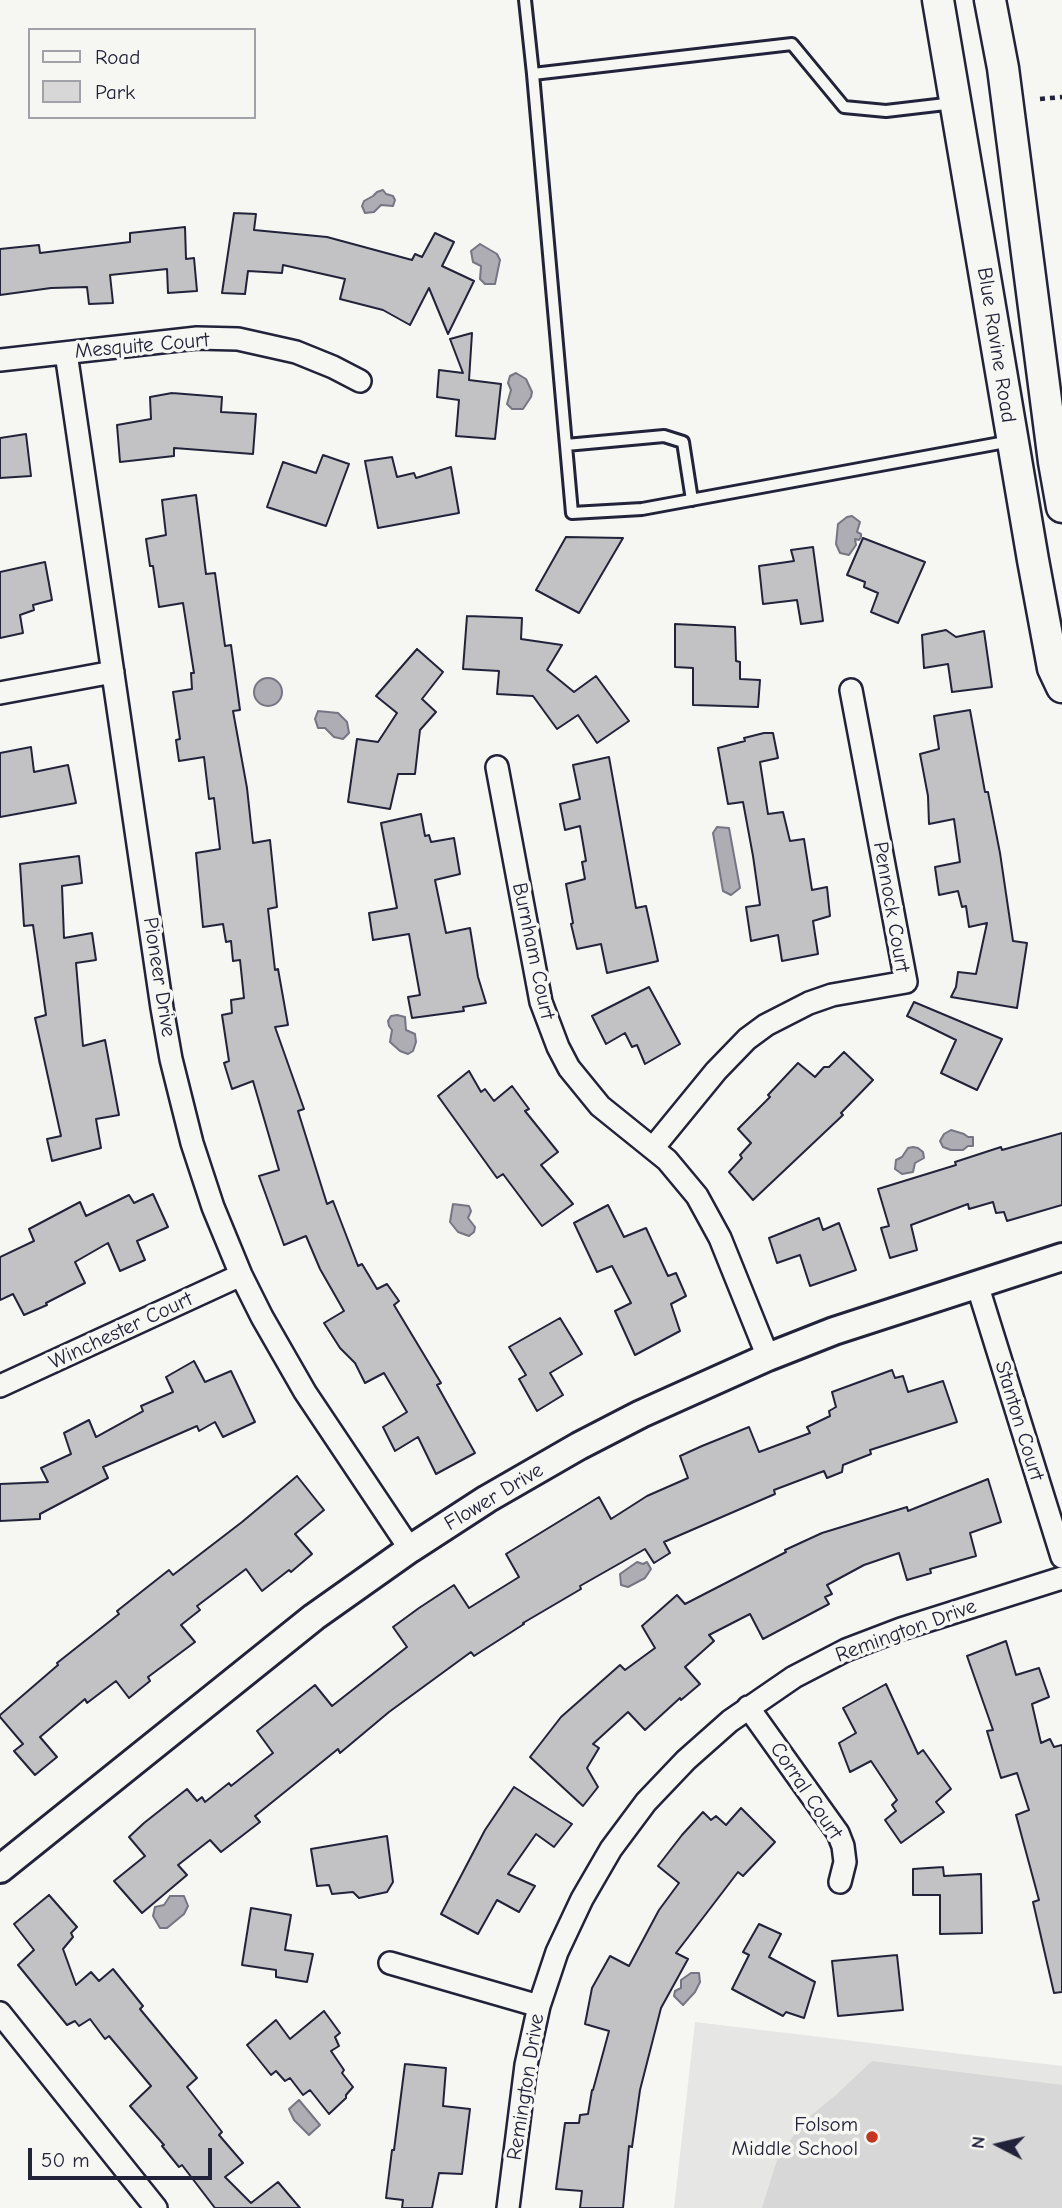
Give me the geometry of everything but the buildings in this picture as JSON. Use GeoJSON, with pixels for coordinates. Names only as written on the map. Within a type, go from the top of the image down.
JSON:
{"type":"FeatureCollection","features":[{"type":"Feature","properties":{"kind":"main road","name":"Blue Ravine Road"},"geometry":{"type":"LineString","coordinates":[[938,0],[1012,441],[1053,668],[1062,687]]}},
{"type":"Feature","properties":{"kind":"main road","name":"Blue Ravine Road"},"geometry":{"type":"LineString","coordinates":[[990,0],[1003,68],[1050,393],[1054,462],[1062,507]]}},
{"type":"Feature","properties":{"kind":"street","name":"Mesquite Court"},"geometry":{"type":"LineString","coordinates":[[0,360],[197,338],[238,339],[296,352],[360,381]]}},
{"type":"Feature","properties":{"kind":"street","name":"Pioneer Drive"},"geometry":{"type":"LineString","coordinates":[[66,353],[171,1059],[192,1143],[213,1207],[262,1317],[304,1392],[410,1549]]}},
{"type":"Feature","properties":{"kind":"street"},"geometry":{"type":"LineString","coordinates":[[0,693],[113,672]]}},
{"type":"Feature","properties":{"kind":"street","name":"Pennock Court"},"geometry":{"type":"LineString","coordinates":[[653,1148],[716,1071],[747,1039],[766,1025],[787,1013],[832,995],[905,982],[851,690]]}},
{"type":"Feature","properties":{"kind":"street","name":"Burnham Court"},"geometry":{"type":"LineString","coordinates":[[497,767],[541,1002],[548,1025],[564,1058],[583,1087],[600,1106],[653,1148],[682,1177],[709,1216],[768,1357]]}},
{"type":"Feature","properties":{"kind":"street","name":"Flower Drive"},"geometry":{"type":"LineString","coordinates":[[0,1868],[314,1617],[410,1549],[488,1499],[579,1446],[641,1414],[768,1357],[834,1331],[1062,1257]]}},
{"type":"Feature","properties":{"kind":"street","name":"Winchester Court"},"geometry":{"type":"LineString","coordinates":[[0,1386],[242,1275]]}},
{"type":"Feature","properties":{"kind":"street","name":"Stanton Court"},"geometry":{"type":"LineString","coordinates":[[976,1284],[1062,1558]]}},
{"type":"Feature","properties":{"kind":"street","name":"Remington Drive"},"geometry":{"type":"LineString","coordinates":[[508,2208],[526,2065],[539,2006],[558,1952],[582,1899],[611,1849],[646,1802],[686,1760],[748,1707],[794,1677],[846,1650],[901,1629],[1062,1578]]}},
{"type":"Feature","properties":{"kind":"street","name":"Corral Court"},"geometry":{"type":"LineString","coordinates":[[748,1707],[838,1833],[845,1862],[840,1882]]}},
{"type":"Feature","properties":{"kind":"street"},"geometry":{"type":"LineString","coordinates":[[390,1963],[539,2006]]}},
{"type":"Feature","properties":{"kind":"street"},"geometry":{"type":"LineString","coordinates":[[0,2013],[156,2208]]}},
{"type":"Feature","properties":{"kind":"lane"},"geometry":{"type":"LineString","coordinates":[[525,0],[572,513],[642,509],[1012,441]]}},
{"type":"Feature","properties":{"kind":"lane"},"geometry":{"type":"LineString","coordinates":[[533,74],[792,44],[844,107],[886,111],[957,103]]}},
{"type":"Feature","properties":{"kind":"lane"},"geometry":{"type":"LineString","coordinates":[[566,445],[664,436],[683,442],[692,500]]}},
{"type":"Feature","properties":{"kind":"path"},"geometry":{"type":"LineString","coordinates":[[1041,99],[1062,97]]}},
{"type":"Feature","properties":{"kind":"shaded area"},"geometry":{"type":"Polygon","coordinates":[[[383,190],[393,196],[393,206],[381,205],[374,212],[365,213],[362,206],[364,201],[383,190]]]}},
{"type":"Feature","properties":{"kind":"shaded area"},"geometry":{"type":"Polygon","coordinates":[[[480,244],[497,254],[500,260],[495,284],[485,284],[480,279],[481,266],[473,262],[471,251],[480,244]]]}},
{"type":"Feature","properties":{"kind":"shaded area"},"geometry":{"type":"Polygon","coordinates":[[[516,373],[526,379],[532,392],[523,409],[512,409],[507,404],[511,390],[508,383],[510,376],[516,373]]]}},
{"type":"Feature","properties":{"kind":"shaded area"},"geometry":{"type":"Polygon","coordinates":[[[852,516],[860,522],[857,532],[861,537],[859,540],[855,539],[856,545],[849,555],[840,553],[836,544],[838,524],[852,516]]]}},
{"type":"Feature","properties":{"kind":"shaded area"},"geometry":{"type":"Polygon","coordinates":[[[268,678],[278,682],[282,692],[278,702],[268,706],[258,702],[254,692],[258,682],[268,678]]]}},
{"type":"Feature","properties":{"kind":"shaded area"},"geometry":{"type":"Polygon","coordinates":[[[318,711],[338,713],[347,722],[349,733],[343,739],[334,737],[325,728],[318,728],[315,719],[318,711]]]}},
{"type":"Feature","properties":{"kind":"shaded area"},"geometry":{"type":"Polygon","coordinates":[[[717,827],[729,828],[740,888],[731,895],[723,891],[713,833],[717,827]]]}},
{"type":"Feature","properties":{"kind":"shaded area"},"geometry":{"type":"Polygon","coordinates":[[[391,1016],[405,1017],[406,1030],[415,1034],[413,1051],[408,1054],[390,1042],[392,1030],[388,1021],[391,1016]]]}},
{"type":"Feature","properties":{"kind":"shaded area"},"geometry":{"type":"Polygon","coordinates":[[[951,1130],[973,1137],[973,1146],[963,1150],[943,1147],[940,1141],[944,1134],[951,1130]]]}},
{"type":"Feature","properties":{"kind":"shaded area"},"geometry":{"type":"Polygon","coordinates":[[[913,1147],[923,1152],[924,1158],[915,1163],[913,1172],[902,1174],[895,1169],[896,1160],[902,1157],[908,1148],[913,1147]]]}},
{"type":"Feature","properties":{"kind":"shaded area"},"geometry":{"type":"Polygon","coordinates":[[[453,1204],[469,1206],[471,1211],[468,1218],[475,1227],[469,1236],[458,1232],[450,1222],[453,1204]]]}},
{"type":"Feature","properties":{"kind":"shaded area"},"geometry":{"type":"Polygon","coordinates":[[[637,1562],[647,1562],[651,1569],[645,1578],[628,1587],[621,1585],[620,1574],[637,1562]]]}},
{"type":"Feature","properties":{"kind":"shaded area"},"geometry":{"type":"Polygon","coordinates":[[[170,1896],[184,1896],[188,1906],[184,1914],[167,1928],[160,1928],[153,1916],[155,1907],[164,1905],[170,1896]]]}},
{"type":"Feature","properties":{"kind":"shaded area"},"geometry":{"type":"Polygon","coordinates":[[[691,1973],[699,1973],[700,1982],[683,2005],[674,1996],[675,1991],[681,1988],[681,1980],[691,1973]]]}},
{"type":"Feature","properties":{"kind":"shaded area","name":"Folsom Middle School"},"geometry":{"type":"Polygon","coordinates":[[[695,2022],[1062,2066],[1062,2208],[674,2208],[695,2022]]]}},
{"type":"Feature","properties":{"kind":"shaded area"},"geometry":{"type":"Polygon","coordinates":[[[299,2100],[320,2125],[309,2135],[294,2120],[289,2109],[299,2100]]]}},
{"type":"Feature","properties":{"kind":"green space"},"geometry":{"type":"Polygon","coordinates":[[[872,2061],[1062,2085],[1062,2208],[762,2208],[778,2157],[805,2120],[872,2061]]]}},
{"type":"Feature","properties":{"kind":"place","name":"Folsom Middle School"},"geometry":{"type":"Point","coordinates":[872,2137]}}]}
